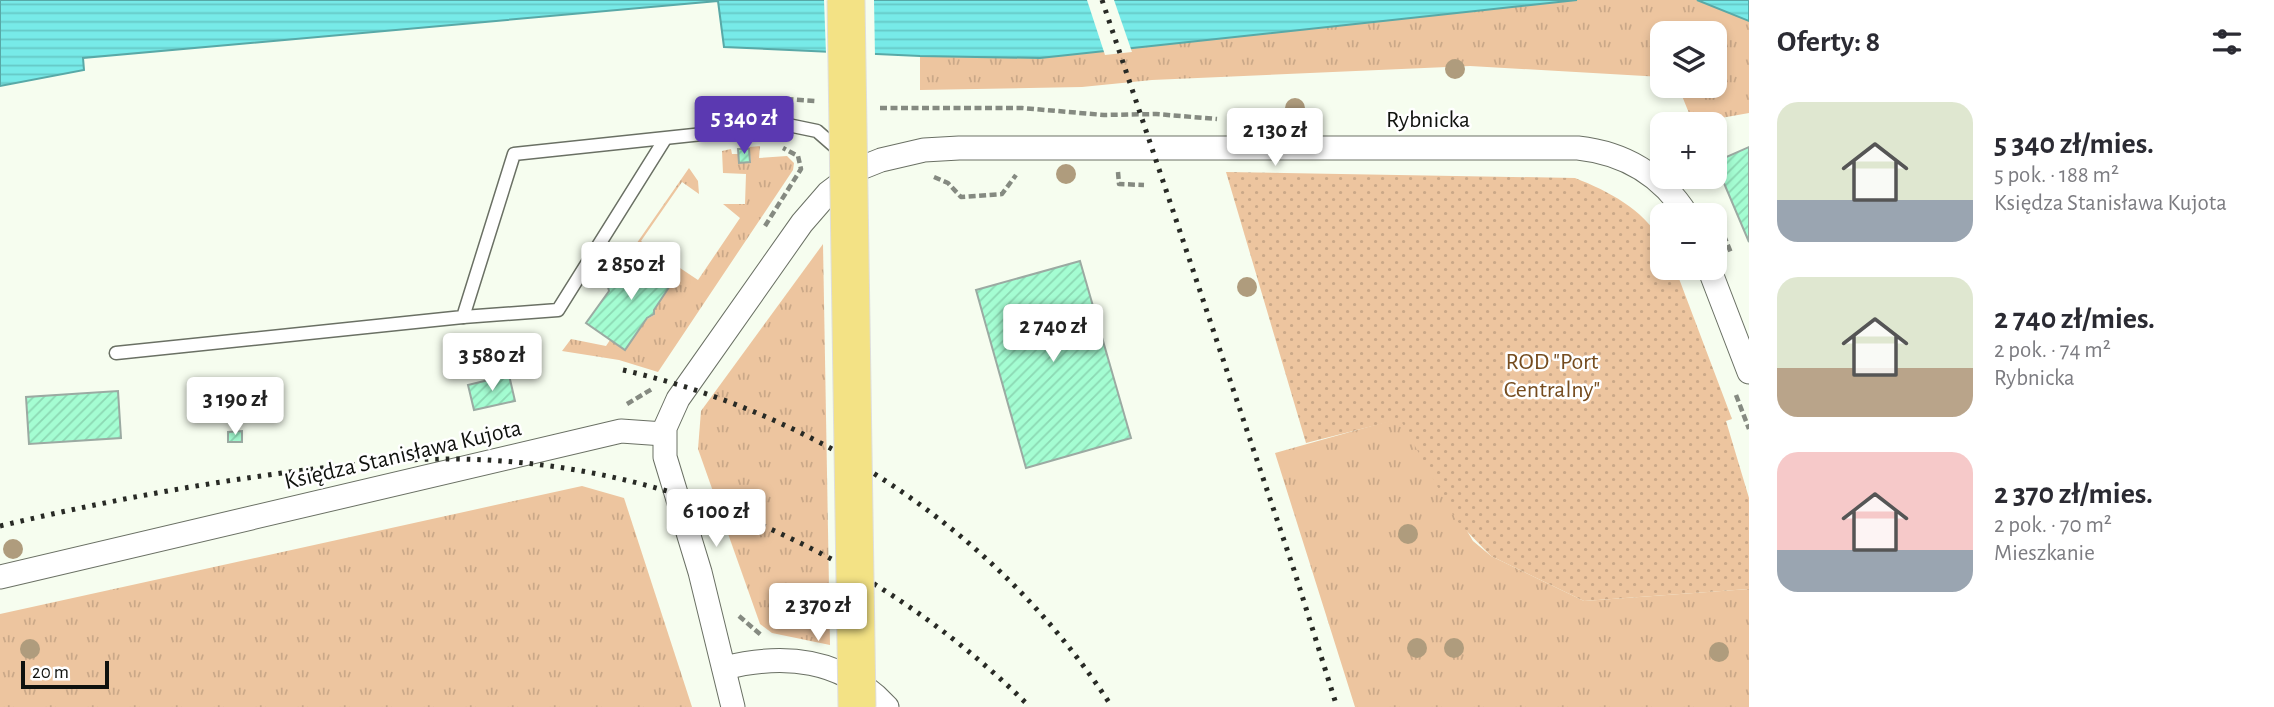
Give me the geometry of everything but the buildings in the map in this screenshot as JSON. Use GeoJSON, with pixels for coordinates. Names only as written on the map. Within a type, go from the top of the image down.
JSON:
{"type":"FeatureCollection","features":[{"type":"Feature","properties":{"kind":"main road"},"geometry":{"type":"LineString","coordinates":[[846,0],[857,707]]}},
{"type":"Feature","properties":{"kind":"street","name":"Rybnicka"},"geometry":{"type":"LineString","coordinates":[[855,172],[894,155],[958,148],[1578,148],[1609,153],[1640,167],[1664,187],[1677,203]]}},
{"type":"Feature","properties":{"kind":"street"},"geometry":{"type":"LineString","coordinates":[[733,707],[700,572],[667,465],[664,434],[676,402],[802,223],[828,193],[855,172]]}},
{"type":"Feature","properties":{"kind":"street"},"geometry":{"type":"LineString","coordinates":[[1714,280],[1749,372]]}},
{"type":"Feature","properties":{"kind":"street","name":"Księdza Stanisława Kujota"},"geometry":{"type":"LineString","coordinates":[[0,577],[621,431],[664,434]]}},
{"type":"Feature","properties":{"kind":"street"},"geometry":{"type":"LineString","coordinates":[[724,668],[768,659],[801,661],[850,678],[887,707]]}},
{"type":"Feature","properties":{"kind":"lane"},"geometry":{"type":"LineString","coordinates":[[463,317],[514,154],[665,139],[761,126],[803,126],[827,137],[855,172]]}},
{"type":"Feature","properties":{"kind":"lane"},"geometry":{"type":"LineString","coordinates":[[116,353],[463,317],[558,310],[665,139]]}},
{"type":"Feature","properties":{"kind":"path"},"geometry":{"type":"LineString","coordinates":[[781,111],[782,99],[822,103]]}},
{"type":"Feature","properties":{"kind":"path"},"geometry":{"type":"LineString","coordinates":[[866,108],[1022,108],[1104,116],[1156,114],[1225,120]]}},
{"type":"Feature","properties":{"kind":"path"},"geometry":{"type":"LineString","coordinates":[[764,227],[802,166],[794,152],[779,148],[780,138]]}},
{"type":"Feature","properties":{"kind":"path"},"geometry":{"type":"LineString","coordinates":[[1118,166],[1119,184],[1144,185]]}},
{"type":"Feature","properties":{"kind":"path"},"geometry":{"type":"LineString","coordinates":[[1708,199],[1735,266]]}},
{"type":"Feature","properties":{"kind":"path"},"geometry":{"type":"LineString","coordinates":[[641,398],[658,382]]}},
{"type":"Feature","properties":{"kind":"green space"},"geometry":{"type":"Polygon","coordinates":[[[1577,0],[1697,0],[1749,21],[1749,113],[1727,117],[1727,112],[1689,112],[1683,98],[1727,98],[1727,21],[1650,21],[1650,76],[1470,66],[1152,80],[1082,87],[920,90],[920,56],[1040,58],[1577,0]]]}},
{"type":"Feature","properties":{"kind":"green space"},"geometry":{"type":"Polygon","coordinates":[[[760,146],[759,158],[787,156],[794,163],[793,170],[658,372],[619,360],[562,351],[571,339],[606,346],[610,340],[625,350],[647,319],[654,315],[654,310],[680,268],[698,280],[740,218],[723,204],[745,204],[746,174],[723,173],[722,151],[731,149],[732,154],[738,154],[739,163],[751,162],[749,147],[760,146]]]}},
{"type":"Feature","properties":{"kind":"green space"},"geometry":{"type":"Polygon","coordinates":[[[689,168],[698,181],[699,194],[682,182],[641,241],[658,254],[647,259],[632,250],[689,168]]]}},
{"type":"Feature","properties":{"kind":"green space","name":"ROD \"Port Centralny\""},"geometry":{"type":"Polygon","coordinates":[[[1226,172],[1575,178],[1624,202],[1650,225],[1650,280],[1680,280],[1732,419],[1726,421],[1749,498],[1749,589],[1584,601],[1491,556],[1456,520],[1400,419],[1306,443],[1226,172]]]}},
{"type":"Feature","properties":{"kind":"green space"},"geometry":{"type":"Polygon","coordinates":[[[823,244],[830,645],[772,633],[760,624],[698,449],[701,411],[823,244]]]}},
{"type":"Feature","properties":{"kind":"green space"},"geometry":{"type":"Polygon","coordinates":[[[1400,418],[1473,541],[1491,556],[1584,601],[1749,589],[1749,707],[1355,707],[1275,453],[1400,418]]]}},
{"type":"Feature","properties":{"kind":"green space"},"geometry":{"type":"Polygon","coordinates":[[[582,486],[624,498],[692,707],[0,707],[0,614],[582,486]]]}},
{"type":"Feature","properties":{"kind":"water"},"geometry":{"type":"Polygon","coordinates":[[[0,0],[1577,0],[1040,58],[920,56],[724,47],[718,1],[83,58],[84,70],[0,86],[0,0]]]}},
{"type":"Feature","properties":{"kind":"water"},"geometry":{"type":"Polygon","coordinates":[[[1697,0],[1749,0],[1749,21],[1697,0]]]}},
{"type":"Feature","properties":{"kind":"pier"},"geometry":{"type":"Polygon","coordinates":[[[824,0],[874,0],[875,57],[826,54],[824,0]]]}},
{"type":"Feature","properties":{"kind":"pier"},"geometry":{"type":"Polygon","coordinates":[[[1087,0],[1114,0],[1132,52],[1105,55],[1087,0]]]}},
{"type":"Feature","properties":{"kind":"railway"},"geometry":{"type":"LineString","coordinates":[[1102,0],[1294,570],[1337,707]]}},
{"type":"Feature","properties":{"kind":"railway"},"geometry":{"type":"LineString","coordinates":[[623,370],[697,391],[768,418],[836,451],[900,491],[961,536],[1016,588],[1067,645],[1112,707]]}},
{"type":"Feature","properties":{"kind":"railway"},"geometry":{"type":"LineString","coordinates":[[0,526],[190,487],[382,462],[460,459],[540,465],[618,478],[695,500],[769,528],[840,564],[907,606],[971,653],[1030,707]]}}]}
